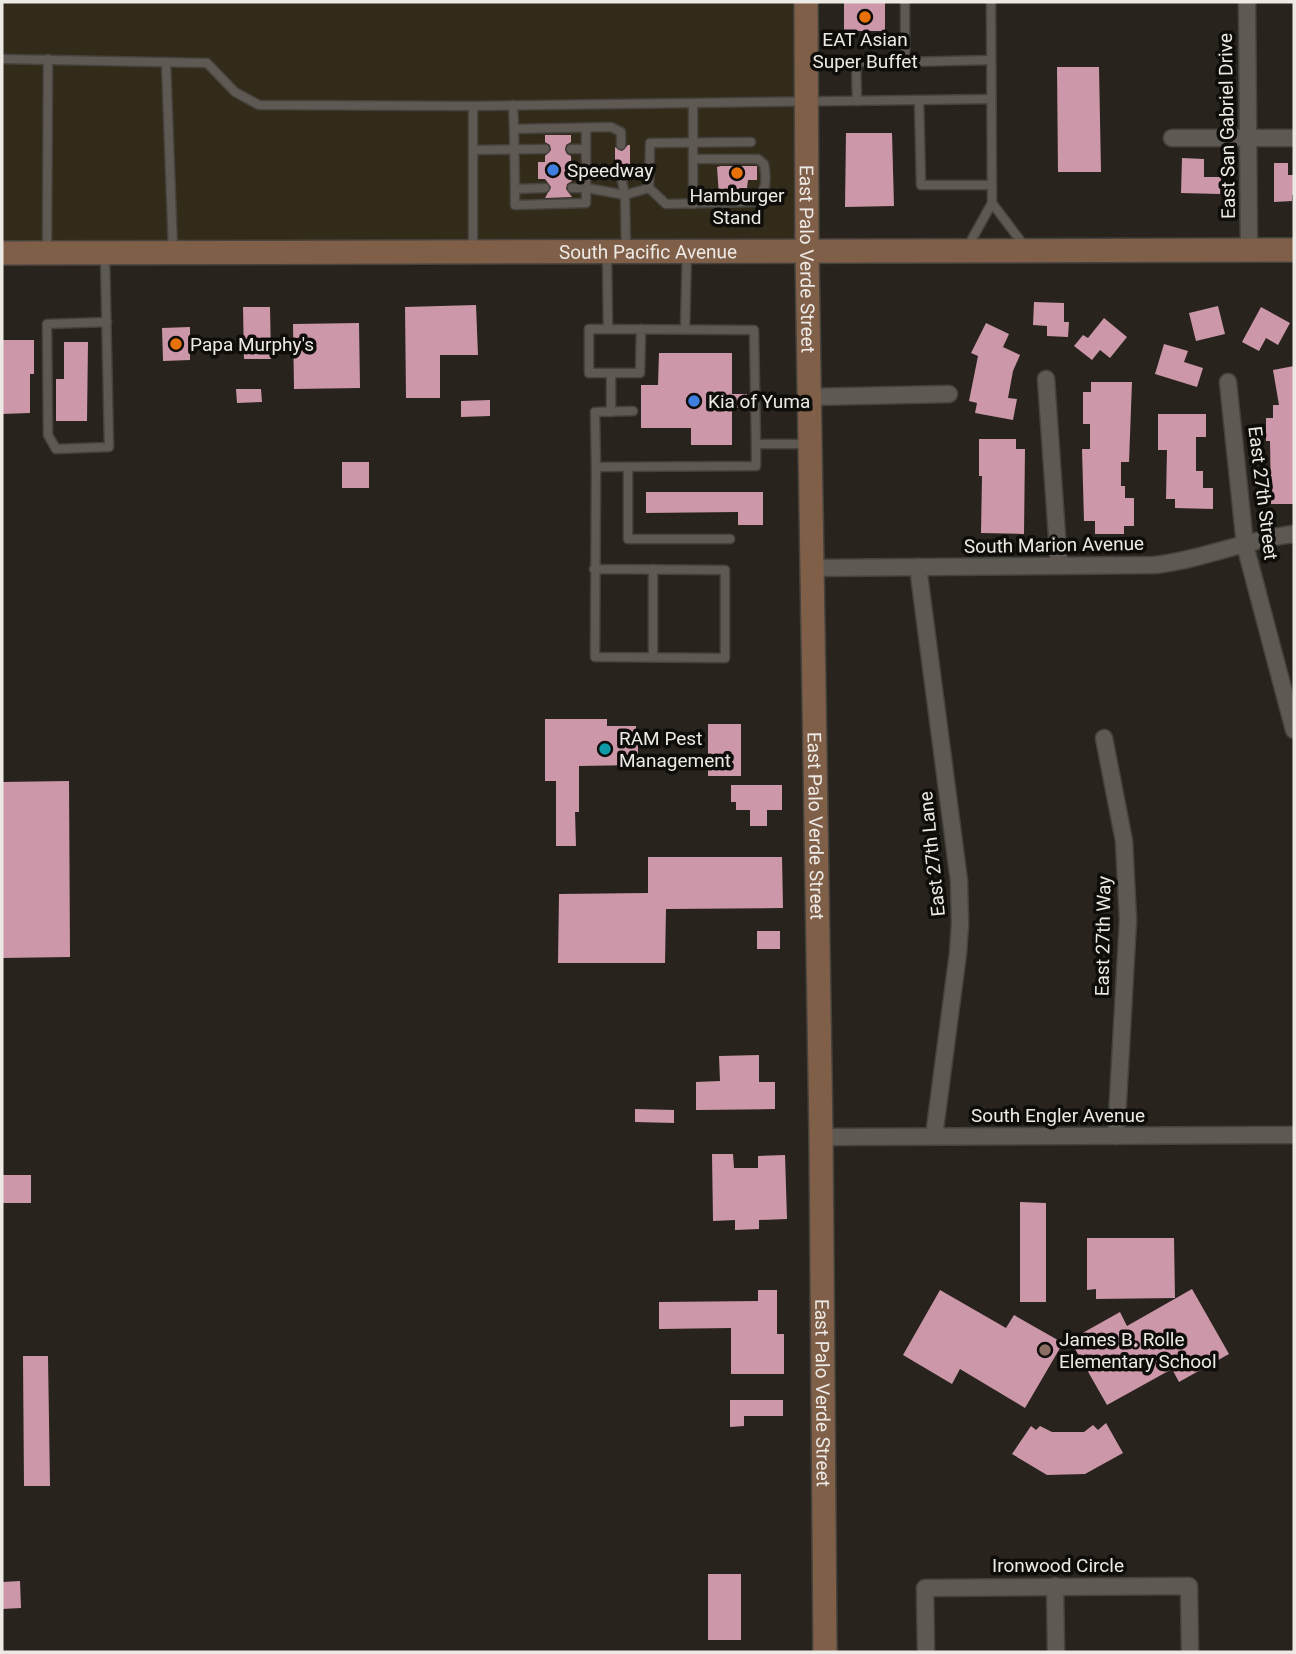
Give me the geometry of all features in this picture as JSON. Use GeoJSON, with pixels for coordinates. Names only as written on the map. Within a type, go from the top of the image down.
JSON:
{"type":"FeatureCollection","features":[{"type":"Feature","properties":{"kind":"street","name":"East Palo Verde Street"},"geometry":{"type":"LineString","coordinates":[[806,2],[825,1652]]}},
{"type":"Feature","properties":{"kind":"street","name":"East San Gabriel Drive"},"geometry":{"type":"LineString","coordinates":[[1247,2],[1249,250]]}},
{"type":"Feature","properties":{"kind":"street"},"geometry":{"type":"LineString","coordinates":[[1172,138],[1294,138]]}},
{"type":"Feature","properties":{"kind":"street","name":"South Pacific Avenue"},"geometry":{"type":"LineString","coordinates":[[2,253],[1294,250]]}},
{"type":"Feature","properties":{"kind":"street"},"geometry":{"type":"LineString","coordinates":[[1046,379],[1059,565]]}},
{"type":"Feature","properties":{"kind":"street","name":"East 27th Street"},"geometry":{"type":"LineString","coordinates":[[1228,382],[1245,545],[1294,730]]}},
{"type":"Feature","properties":{"kind":"street"},"geometry":{"type":"LineString","coordinates":[[809,397],[949,394]]}},
{"type":"Feature","properties":{"kind":"street","name":"South Marion Avenue"},"geometry":{"type":"LineString","coordinates":[[811,568],[1176,563],[1272,537],[1294,534]]}},
{"type":"Feature","properties":{"kind":"street","name":"East 27th Lane"},"geometry":{"type":"LineString","coordinates":[[918,567],[958,881],[960,924],[934,1136]]}},
{"type":"Feature","properties":{"kind":"street","name":"East 27th Way"},"geometry":{"type":"LineString","coordinates":[[1104,738],[1124,841],[1128,920],[1116,1136]]}},
{"type":"Feature","properties":{"kind":"street","name":"South Engler Avenue"},"geometry":{"type":"LineString","coordinates":[[821,1137],[1294,1135]]}},
{"type":"Feature","properties":{"kind":"street"},"geometry":{"type":"LineString","coordinates":[[1055,1586],[1056,1652]]}},
{"type":"Feature","properties":{"kind":"street","name":"Ironwood Circle"},"geometry":{"type":"LineString","coordinates":[[926,1652],[926,1588],[1055,1586],[1189,1586],[1190,1652]]}},
{"type":"Feature","properties":{"kind":"lane"},"geometry":{"type":"LineString","coordinates":[[905,2],[905,62]]}},
{"type":"Feature","properties":{"kind":"lane"},"geometry":{"type":"LineString","coordinates":[[966,250],[992,203],[991,2]]}},
{"type":"Feature","properties":{"kind":"lane"},"geometry":{"type":"LineString","coordinates":[[2,59],[207,63],[235,92],[258,105],[472,106],[991,99]]}},
{"type":"Feature","properties":{"kind":"lane"},"geometry":{"type":"LineString","coordinates":[[47,253],[48,59]]}},
{"type":"Feature","properties":{"kind":"lane"},"geometry":{"type":"LineString","coordinates":[[857,101],[856,62],[991,60]]}},
{"type":"Feature","properties":{"kind":"lane"},"geometry":{"type":"LineString","coordinates":[[166,62],[173,253]]}},
{"type":"Feature","properties":{"kind":"lane"},"geometry":{"type":"LineString","coordinates":[[919,100],[921,185],[992,185]]}},
{"type":"Feature","properties":{"kind":"lane"},"geometry":{"type":"LineString","coordinates":[[693,104],[693,204]]}},
{"type":"Feature","properties":{"kind":"lane"},"geometry":{"type":"LineString","coordinates":[[513,105],[515,205],[586,203],[586,128]]}},
{"type":"Feature","properties":{"kind":"lane"},"geometry":{"type":"LineString","coordinates":[[472,106],[473,252]]}},
{"type":"Feature","properties":{"kind":"lane"},"geometry":{"type":"LineString","coordinates":[[514,129],[611,127],[621,132],[621,145]]}},
{"type":"Feature","properties":{"kind":"lane"},"geometry":{"type":"LineString","coordinates":[[693,159],[758,159],[764,164],[765,188],[761,196],[753,202],[666,204],[649,188],[650,143],[751,142]]}},
{"type":"Feature","properties":{"kind":"lane"},"geometry":{"type":"LineString","coordinates":[[473,150],[545,149]]}},
{"type":"Feature","properties":{"kind":"lane"},"geometry":{"type":"LineString","coordinates":[[571,149],[586,149]]}},
{"type":"Feature","properties":{"kind":"lane"},"geometry":{"type":"LineString","coordinates":[[608,329],[625,195],[621,177]]}},
{"type":"Feature","properties":{"kind":"lane"},"geometry":{"type":"LineString","coordinates":[[515,189],[545,188]]}},
{"type":"Feature","properties":{"kind":"lane"},"geometry":{"type":"LineString","coordinates":[[572,188],[625,195],[649,188]]}},
{"type":"Feature","properties":{"kind":"lane"},"geometry":{"type":"LineString","coordinates":[[992,203],[1028,250]]}},
{"type":"Feature","properties":{"kind":"lane"},"geometry":{"type":"LineString","coordinates":[[685,329],[687,251]]}},
{"type":"Feature","properties":{"kind":"lane"},"geometry":{"type":"LineString","coordinates":[[105,253],[107,322],[109,447],[56,449],[48,435],[47,324],[107,322]]}},
{"type":"Feature","properties":{"kind":"lane"},"geometry":{"type":"LineString","coordinates":[[596,467],[756,466],[754,330],[685,329],[641,329],[608,329],[589,329],[589,373],[640,373],[641,329]]}},
{"type":"Feature","properties":{"kind":"lane"},"geometry":{"type":"LineString","coordinates":[[611,373],[611,412]]}},
{"type":"Feature","properties":{"kind":"lane"},"geometry":{"type":"LineString","coordinates":[[594,569],[725,570],[725,658],[595,657],[594,569],[596,412],[633,411]]}},
{"type":"Feature","properties":{"kind":"lane"},"geometry":{"type":"LineString","coordinates":[[756,444],[810,444]]}},
{"type":"Feature","properties":{"kind":"lane"},"geometry":{"type":"LineString","coordinates":[[628,467],[628,539],[730,539]]}},
{"type":"Feature","properties":{"kind":"lane"},"geometry":{"type":"LineString","coordinates":[[653,569],[653,657]]}},
{"type":"Feature","properties":{"kind":"shaded area"},"geometry":{"type":"Polygon","coordinates":[[[2,2],[806,2],[807,251],[2,253],[2,2]]]}},
{"type":"Feature","properties":{"kind":"building","name":"EAT Asian Super Buffet"},"geometry":{"type":"Polygon","coordinates":[[[844,2],[885,2],[885,31],[844,31],[844,2]]]}},
{"type":"Feature","properties":{"kind":"building"},"geometry":{"type":"Polygon","coordinates":[[[1057,67],[1099,67],[1101,172],[1058,172],[1057,67]]]}},
{"type":"Feature","properties":{"kind":"building"},"geometry":{"type":"Polygon","coordinates":[[[846,133],[892,133],[894,206],[845,207],[846,133]]]}},
{"type":"Feature","properties":{"kind":"building"},"geometry":{"type":"Polygon","coordinates":[[[545,135],[571,135],[571,142],[566,145],[565,150],[571,156],[572,181],[567,184],[566,189],[572,197],[545,198],[551,187],[545,179],[538,179],[538,162],[545,162],[545,156],[551,150],[550,145],[545,142],[545,135]]]}},
{"type":"Feature","properties":{"kind":"building"},"geometry":{"type":"Polygon","coordinates":[[[628,145],[630,175],[620,171],[615,175],[615,147],[622,151],[628,145]]]}},
{"type":"Feature","properties":{"kind":"building"},"geometry":{"type":"Polygon","coordinates":[[[1182,158],[1204,159],[1204,177],[1221,177],[1220,194],[1181,193],[1182,158]]]}},
{"type":"Feature","properties":{"kind":"building"},"geometry":{"type":"Polygon","coordinates":[[[1274,163],[1288,163],[1288,175],[1294,175],[1292,201],[1274,202],[1274,163]]]}},
{"type":"Feature","properties":{"kind":"building","name":"Hamburger Stand"},"geometry":{"type":"Polygon","coordinates":[[[757,166],[757,180],[748,180],[747,188],[739,188],[739,196],[719,196],[717,167],[757,166]]]}},
{"type":"Feature","properties":{"kind":"building"},"geometry":{"type":"Polygon","coordinates":[[[1034,302],[1064,303],[1064,322],[1069,322],[1068,337],[1047,336],[1047,326],[1033,325],[1034,302]]]}},
{"type":"Feature","properties":{"kind":"building"},"geometry":{"type":"Polygon","coordinates":[[[476,305],[478,355],[440,355],[440,398],[406,398],[405,307],[476,305]]]}},
{"type":"Feature","properties":{"kind":"building"},"geometry":{"type":"Polygon","coordinates":[[[1218,306],[1225,334],[1196,341],[1189,313],[1218,306]]]}},
{"type":"Feature","properties":{"kind":"building"},"geometry":{"type":"Polygon","coordinates":[[[243,307],[270,307],[271,359],[244,359],[243,307]]]}},
{"type":"Feature","properties":{"kind":"building"},"geometry":{"type":"Polygon","coordinates":[[[1261,307],[1290,323],[1278,345],[1266,338],[1259,351],[1242,342],[1261,307]]]}},
{"type":"Feature","properties":{"kind":"building"},"geometry":{"type":"Polygon","coordinates":[[[1104,318],[1127,337],[1110,358],[1100,350],[1092,360],[1074,346],[1083,335],[1088,338],[1104,318]]]}},
{"type":"Feature","properties":{"kind":"building"},"geometry":{"type":"Polygon","coordinates":[[[359,323],[360,388],[294,389],[293,324],[359,323]]]}},
{"type":"Feature","properties":{"kind":"building"},"geometry":{"type":"Polygon","coordinates":[[[986,323],[1009,334],[1003,347],[1020,355],[1013,371],[1008,398],[1017,399],[1013,420],[975,413],[977,403],[969,401],[978,356],[971,353],[986,323]]]}},
{"type":"Feature","properties":{"kind":"building","name":"Papa Murphy's"},"geometry":{"type":"Polygon","coordinates":[[[190,327],[190,360],[163,361],[162,328],[190,327]]]}},
{"type":"Feature","properties":{"kind":"building"},"geometry":{"type":"Polygon","coordinates":[[[2,340],[34,340],[34,374],[30,374],[30,413],[2,414],[2,340]]]}},
{"type":"Feature","properties":{"kind":"building"},"geometry":{"type":"Polygon","coordinates":[[[64,342],[88,342],[87,421],[56,421],[56,379],[64,379],[64,342]]]}},
{"type":"Feature","properties":{"kind":"building"},"geometry":{"type":"Polygon","coordinates":[[[1164,344],[1188,351],[1184,362],[1203,368],[1197,387],[1155,374],[1164,344]]]}},
{"type":"Feature","properties":{"kind":"building","name":"Kia of Yuma"},"geometry":{"type":"Polygon","coordinates":[[[659,353],[732,353],[732,394],[747,394],[747,408],[732,408],[732,445],[691,445],[691,428],[641,428],[641,385],[658,385],[659,353]]]}},
{"type":"Feature","properties":{"kind":"building"},"geometry":{"type":"Polygon","coordinates":[[[1294,366],[1294,504],[1271,504],[1270,441],[1266,441],[1266,418],[1273,418],[1273,405],[1279,405],[1273,370],[1294,366]]]}},
{"type":"Feature","properties":{"kind":"building"},"geometry":{"type":"Polygon","coordinates":[[[1091,382],[1132,382],[1129,462],[1121,462],[1121,486],[1125,486],[1125,498],[1134,498],[1134,526],[1124,526],[1124,534],[1095,534],[1095,521],[1084,521],[1082,449],[1090,449],[1090,424],[1083,424],[1083,392],[1091,392],[1091,382]]]}},
{"type":"Feature","properties":{"kind":"building"},"geometry":{"type":"Polygon","coordinates":[[[236,389],[261,389],[262,402],[237,403],[236,389]]]}},
{"type":"Feature","properties":{"kind":"building"},"geometry":{"type":"Polygon","coordinates":[[[490,400],[490,416],[461,417],[461,401],[490,400]]]}},
{"type":"Feature","properties":{"kind":"building"},"geometry":{"type":"Polygon","coordinates":[[[1158,414],[1206,414],[1206,437],[1196,437],[1196,471],[1203,471],[1203,488],[1213,488],[1213,509],[1175,508],[1175,499],[1166,499],[1167,450],[1158,450],[1158,414]]]}},
{"type":"Feature","properties":{"kind":"building"},"geometry":{"type":"Polygon","coordinates":[[[979,439],[1016,439],[1016,449],[1025,449],[1024,534],[981,533],[982,476],[979,476],[979,439]]]}},
{"type":"Feature","properties":{"kind":"building"},"geometry":{"type":"Polygon","coordinates":[[[342,462],[369,462],[369,488],[342,488],[342,462]]]}},
{"type":"Feature","properties":{"kind":"building"},"geometry":{"type":"Polygon","coordinates":[[[646,492],[763,492],[763,525],[738,525],[738,512],[646,513],[646,492]]]}},
{"type":"Feature","properties":{"kind":"building"},"geometry":{"type":"Polygon","coordinates":[[[545,719],[607,719],[607,726],[636,726],[638,732],[638,765],[579,766],[579,812],[575,812],[576,846],[556,846],[556,781],[545,781],[545,719]]]}},
{"type":"Feature","properties":{"kind":"building"},"geometry":{"type":"Polygon","coordinates":[[[708,724],[741,724],[741,776],[708,776],[708,724]]]}},
{"type":"Feature","properties":{"kind":"building"},"geometry":{"type":"Polygon","coordinates":[[[69,781],[70,957],[2,958],[2,782],[69,781]]]}},
{"type":"Feature","properties":{"kind":"building"},"geometry":{"type":"Polygon","coordinates":[[[731,785],[782,785],[782,810],[767,810],[767,826],[750,826],[750,810],[736,810],[736,802],[731,802],[731,785]]]}},
{"type":"Feature","properties":{"kind":"building"},"geometry":{"type":"Polygon","coordinates":[[[648,857],[782,857],[783,908],[666,909],[665,963],[558,963],[559,894],[648,893],[648,857]]]}},
{"type":"Feature","properties":{"kind":"building"},"geometry":{"type":"Polygon","coordinates":[[[757,931],[780,931],[780,949],[757,949],[757,931]]]}},
{"type":"Feature","properties":{"kind":"building"},"geometry":{"type":"Polygon","coordinates":[[[759,1055],[759,1082],[775,1082],[775,1109],[696,1110],[696,1082],[720,1081],[719,1056],[759,1055]]]}},
{"type":"Feature","properties":{"kind":"building"},"geometry":{"type":"Polygon","coordinates":[[[635,1109],[674,1110],[674,1123],[635,1122],[635,1109]]]}},
{"type":"Feature","properties":{"kind":"building"},"geometry":{"type":"Polygon","coordinates":[[[712,1154],[733,1154],[734,1168],[758,1168],[758,1156],[785,1155],[787,1219],[759,1220],[759,1229],[735,1230],[735,1220],[713,1221],[712,1154]]]}},
{"type":"Feature","properties":{"kind":"building"},"geometry":{"type":"Polygon","coordinates":[[[3,1175],[31,1175],[31,1203],[3,1203],[3,1175]]]}},
{"type":"Feature","properties":{"kind":"building"},"geometry":{"type":"Polygon","coordinates":[[[1020,1202],[1046,1203],[1046,1302],[1020,1302],[1020,1202]]]}},
{"type":"Feature","properties":{"kind":"building"},"geometry":{"type":"Polygon","coordinates":[[[1087,1238],[1174,1238],[1175,1298],[1096,1299],[1096,1289],[1087,1290],[1087,1238]]]}},
{"type":"Feature","properties":{"kind":"building"},"geometry":{"type":"Polygon","coordinates":[[[1192,1289],[1229,1354],[1179,1382],[1172,1369],[1107,1405],[1070,1340],[1120,1312],[1127,1326],[1192,1289]]]}},
{"type":"Feature","properties":{"kind":"building"},"geometry":{"type":"Polygon","coordinates":[[[758,1290],[777,1290],[777,1334],[784,1334],[784,1374],[731,1374],[731,1328],[659,1329],[659,1302],[758,1301],[758,1290]]]}},
{"type":"Feature","properties":{"kind":"building"},"geometry":{"type":"Polygon","coordinates":[[[940,1290],[1006,1328],[1014,1315],[1063,1343],[1025,1408],[960,1369],[952,1384],[903,1355],[940,1290]]]}},
{"type":"Feature","properties":{"kind":"building"},"geometry":{"type":"Polygon","coordinates":[[[23,1356],[48,1356],[50,1486],[24,1486],[23,1356]]]}},
{"type":"Feature","properties":{"kind":"building"},"geometry":{"type":"Polygon","coordinates":[[[730,1400],[783,1400],[783,1416],[744,1416],[744,1426],[730,1427],[730,1400]]]}},
{"type":"Feature","properties":{"kind":"building"},"geometry":{"type":"Polygon","coordinates":[[[1106,1423],[1123,1453],[1085,1474],[1047,1475],[1012,1454],[1031,1426],[1036,1430],[1040,1426],[1052,1432],[1084,1432],[1093,1425],[1098,1430],[1106,1423]]]}},
{"type":"Feature","properties":{"kind":"building"},"geometry":{"type":"Polygon","coordinates":[[[708,1574],[741,1574],[741,1640],[708,1640],[708,1574]]]}},
{"type":"Feature","properties":{"kind":"building"},"geometry":{"type":"Polygon","coordinates":[[[20,1581],[21,1608],[2,1609],[2,1582],[20,1581]]]}},
{"type":"Feature","properties":{"kind":"place","name":"EAT Asian Super Buffet"},"geometry":{"type":"Point","coordinates":[865,17]}},
{"type":"Feature","properties":{"kind":"place","name":"Speedway"},"geometry":{"type":"Point","coordinates":[553,170]}},
{"type":"Feature","properties":{"kind":"place","name":"Hamburger Stand"},"geometry":{"type":"Point","coordinates":[737,173]}},
{"type":"Feature","properties":{"kind":"place","name":"Papa Murphy's"},"geometry":{"type":"Point","coordinates":[176,344]}},
{"type":"Feature","properties":{"kind":"place","name":"Kia of Yuma"},"geometry":{"type":"Point","coordinates":[694,401]}},
{"type":"Feature","properties":{"kind":"place","name":"RAM Pest Management"},"geometry":{"type":"Point","coordinates":[605,749]}},
{"type":"Feature","properties":{"kind":"place","name":"James B. Rolle Elementary School"},"geometry":{"type":"Point","coordinates":[1045,1350]}}]}
